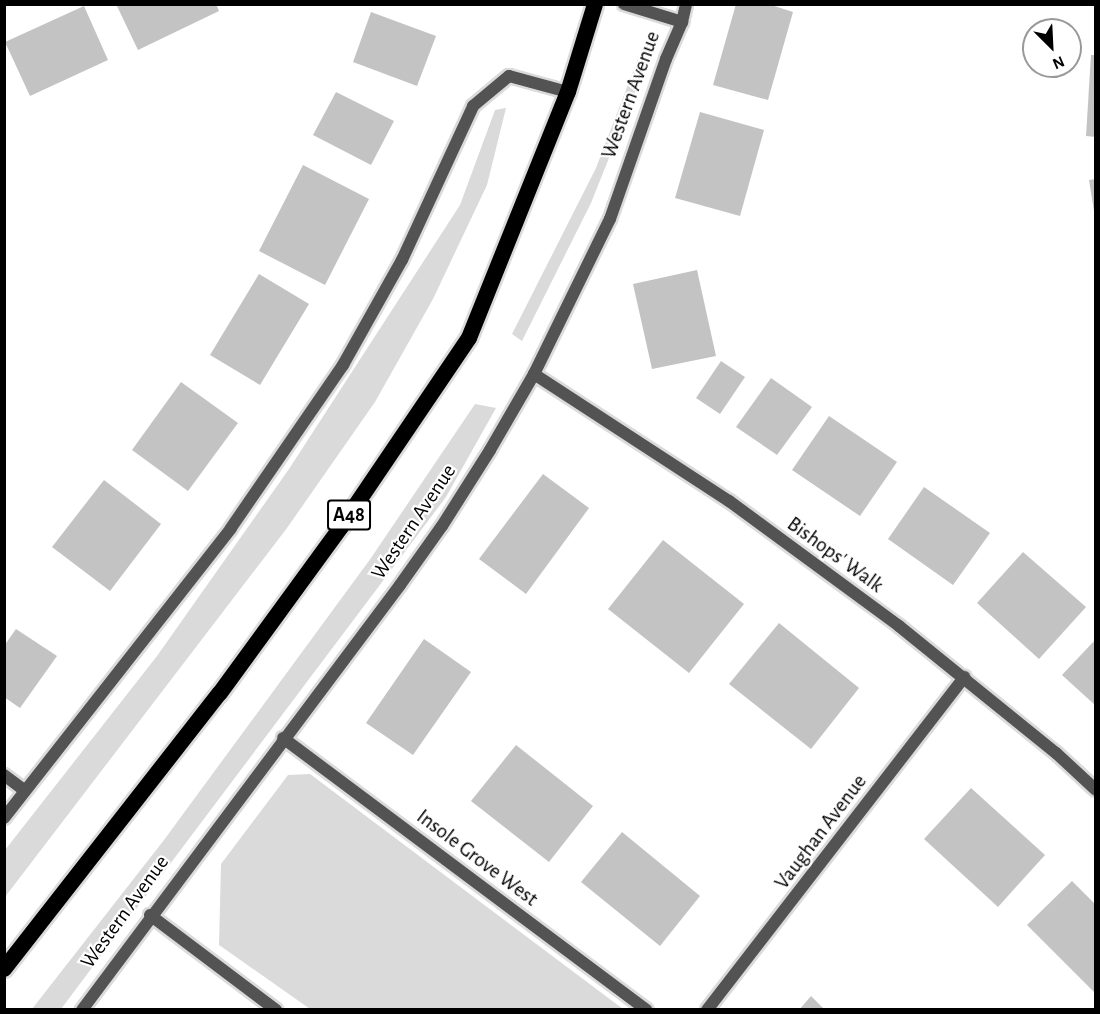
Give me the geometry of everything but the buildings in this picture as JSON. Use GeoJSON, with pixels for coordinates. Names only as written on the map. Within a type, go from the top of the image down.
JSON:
{"type":"FeatureCollection","features":[{"type":"Feature","properties":{"kind":"highway","name":"A48"},"geometry":{"type":"LineString","coordinates":[[4,969],[220,693],[341,527],[469,338],[568,92],[595,4]]}},
{"type":"Feature","properties":{"kind":"street"},"geometry":{"type":"LineString","coordinates":[[624,4],[682,21]]}},
{"type":"Feature","properties":{"kind":"street","name":"Western Avenue"},"geometry":{"type":"LineString","coordinates":[[82,1010],[150,915],[442,526],[534,374],[610,219],[666,58],[682,21],[686,4]]}},
{"type":"Feature","properties":{"kind":"street"},"geometry":{"type":"LineString","coordinates":[[4,818],[231,528],[343,365],[402,260],[473,106],[509,76],[568,92]]}},
{"type":"Feature","properties":{"kind":"street","name":"Bishops' Walk"},"geometry":{"type":"LineString","coordinates":[[534,374],[729,501],[964,677],[1095,790]]}},
{"type":"Feature","properties":{"kind":"street","name":"Vaughan Avenue"},"geometry":{"type":"LineString","coordinates":[[707,1010],[964,677]]}},
{"type":"Feature","properties":{"kind":"street","name":"Insole Grove West"},"geometry":{"type":"LineString","coordinates":[[283,738],[647,1010]]}},
{"type":"Feature","properties":{"kind":"street"},"geometry":{"type":"LineString","coordinates":[[4,775],[25,791]]}},
{"type":"Feature","properties":{"kind":"street"},"geometry":{"type":"LineString","coordinates":[[150,915],[276,1010]]}},
{"type":"Feature","properties":{"kind":"shaded area"},"geometry":{"type":"Polygon","coordinates":[[[642,48],[651,53],[591,203],[522,341],[512,334],[596,168],[642,48]]]}},
{"type":"Feature","properties":{"kind":"shaded area"},"geometry":{"type":"Polygon","coordinates":[[[506,108],[487,185],[433,299],[375,402],[287,528],[5,897],[5,850],[157,656],[289,469],[460,205],[495,110],[506,108]]]}},
{"type":"Feature","properties":{"kind":"shaded area"},"geometry":{"type":"Polygon","coordinates":[[[475,404],[496,408],[446,497],[61,1009],[32,1009],[164,840],[371,558],[475,404]]]}},
{"type":"Feature","properties":{"kind":"shaded area"},"geometry":{"type":"Polygon","coordinates":[[[310,774],[623,1009],[310,1009],[219,945],[221,864],[288,775],[310,774]]]}}]}
